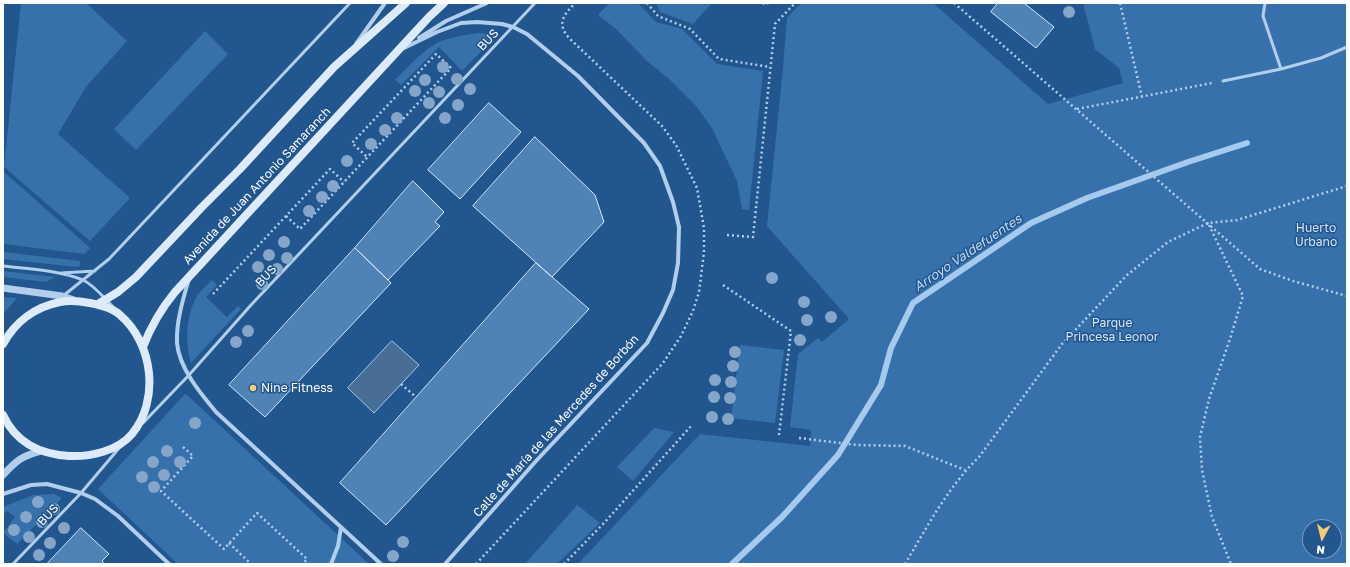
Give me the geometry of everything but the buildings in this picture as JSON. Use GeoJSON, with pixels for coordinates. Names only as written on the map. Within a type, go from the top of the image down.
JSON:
{"type":"FeatureCollection","features":[{"type":"Feature","properties":{"kind":"main road","name":"Avenida de Juan Antonio Samaranch"},"geometry":{"type":"LineString","coordinates":[[98,304],[118,292],[136,277],[240,169],[334,68],[406,3]]}},
{"type":"Feature","properties":{"kind":"main road","name":"Avenida de Juan Antonio Samaranch"},"geometry":{"type":"LineString","coordinates":[[143,347],[149,331],[163,307],[190,276],[444,3]]}},
{"type":"Feature","properties":{"kind":"main road"},"geometry":{"type":"LineString","coordinates":[[3,344],[14,328],[28,315],[41,308],[64,301],[80,301],[98,304],[120,314],[137,335],[148,362],[148,392],[143,415],[132,434],[116,447],[81,457],[41,451],[25,443],[11,429],[3,415]]}},
{"type":"Feature","properties":{"kind":"street","name":"Avenida de Juan Antonio Samaranch"},"geometry":{"type":"LineString","coordinates":[[351,52],[385,3]]}},
{"type":"Feature","properties":{"kind":"street","name":"Avenida de Juan Antonio Samaranch"},"geometry":{"type":"LineString","coordinates":[[400,50],[446,21],[487,3]]}},
{"type":"Feature","properties":{"kind":"street","name":"Calle de María de las Mercedes de Borbón"},"geometry":{"type":"LineString","coordinates":[[400,50],[437,32],[461,23],[477,22],[502,24],[513,27],[527,34],[578,76],[644,143],[660,166],[673,202],[679,227],[678,263],[673,290],[648,343],[536,461],[445,564]]}},
{"type":"Feature","properties":{"kind":"street"},"geometry":{"type":"LineString","coordinates":[[190,276],[183,298],[177,343],[182,360],[200,393],[216,412],[381,564]]}},
{"type":"Feature","properties":{"kind":"street"},"geometry":{"type":"LineString","coordinates":[[3,288],[62,296],[80,301]]}},
{"type":"Feature","properties":{"kind":"street"},"geometry":{"type":"LineString","coordinates":[[3,475],[16,461],[27,455],[41,451]]}},
{"type":"Feature","properties":{"kind":"street"},"geometry":{"type":"LineString","coordinates":[[3,494],[31,485],[47,484],[81,493],[96,499],[113,512],[168,564]]}},
{"type":"Feature","properties":{"kind":"street"},"geometry":{"type":"LineString","coordinates":[[331,564],[338,546],[341,527]]}},
{"type":"Feature","properties":{"kind":"lane"},"geometry":{"type":"LineString","coordinates":[[53,304],[109,259],[350,3]]}},
{"type":"Feature","properties":{"kind":"lane","name":"BUS"},"geometry":{"type":"LineString","coordinates":[[14,564],[81,493],[132,434],[189,375],[252,305],[535,3]]}},
{"type":"Feature","properties":{"kind":"lane"},"geometry":{"type":"LineString","coordinates":[[1265,3],[1263,16],[1281,69]]}},
{"type":"Feature","properties":{"kind":"lane"},"geometry":{"type":"LineString","coordinates":[[1223,81],[1281,69],[1321,58],[1347,47]]}},
{"type":"Feature","properties":{"kind":"lane"},"geometry":{"type":"LineString","coordinates":[[3,266],[72,273],[95,271]]}},
{"type":"Feature","properties":{"kind":"lane"},"geometry":{"type":"LineString","coordinates":[[55,272],[83,280],[93,287],[120,314]]}},
{"type":"Feature","properties":{"kind":"path"},"geometry":{"type":"LineString","coordinates":[[574,41],[566,35],[562,26],[564,15],[575,3]]}},
{"type":"Feature","properties":{"kind":"path"},"geometry":{"type":"LineString","coordinates":[[648,3],[658,16],[690,29],[719,58],[770,66]]}},
{"type":"Feature","properties":{"kind":"path"},"geometry":{"type":"LineString","coordinates":[[763,3],[766,5],[768,3]]}},
{"type":"Feature","properties":{"kind":"path"},"geometry":{"type":"LineString","coordinates":[[727,235],[752,237],[775,24],[795,3]]}},
{"type":"Feature","properties":{"kind":"path"},"geometry":{"type":"LineString","coordinates":[[954,3],[1260,269],[1293,281],[1347,296]]}},
{"type":"Feature","properties":{"kind":"path"},"geometry":{"type":"LineString","coordinates":[[1120,3],[1142,97]]}},
{"type":"Feature","properties":{"kind":"path"},"geometry":{"type":"LineString","coordinates":[[286,216],[300,229],[451,68],[436,54],[352,143],[367,157]]}},
{"type":"Feature","properties":{"kind":"path"},"geometry":{"type":"LineString","coordinates":[[1077,109],[1223,81]]}},
{"type":"Feature","properties":{"kind":"path"},"geometry":{"type":"LineString","coordinates":[[214,294],[330,169],[344,182]]}},
{"type":"Feature","properties":{"kind":"path"},"geometry":{"type":"LineString","coordinates":[[905,564],[950,490],[965,470],[979,457],[1062,344],[1127,275],[1168,242],[1208,223],[1237,220],[1347,186]]}},
{"type":"Feature","properties":{"kind":"path"},"geometry":{"type":"LineString","coordinates":[[1208,223],[1243,296],[1209,399],[1200,438],[1202,470],[1212,518],[1232,564]]}},
{"type":"Feature","properties":{"kind":"path"},"geometry":{"type":"LineString","coordinates":[[723,285],[791,331],[780,435]]}},
{"type":"Feature","properties":{"kind":"path"},"geometry":{"type":"LineString","coordinates":[[476,564],[663,363]]}},
{"type":"Feature","properties":{"kind":"path"},"geometry":{"type":"LineString","coordinates":[[401,384],[416,397]]}},
{"type":"Feature","properties":{"kind":"path"},"geometry":{"type":"LineString","coordinates":[[564,564],[604,523],[692,425]]}},
{"type":"Feature","properties":{"kind":"path"},"geometry":{"type":"LineString","coordinates":[[798,438],[857,445],[905,446],[965,470]]}},
{"type":"Feature","properties":{"kind":"path"},"geometry":{"type":"LineString","coordinates":[[183,447],[193,456],[161,492],[224,549],[257,513],[307,559],[303,564]]}},
{"type":"Feature","properties":{"kind":"path"},"geometry":{"type":"LineString","coordinates":[[229,543],[251,564]]}},
{"type":"Feature","properties":{"kind":"green space"},"geometry":{"type":"Polygon","coordinates":[[[21,3],[86,3],[127,41],[86,87],[58,134],[130,198],[90,241],[4,167],[21,3]]]}},
{"type":"Feature","properties":{"kind":"green space"},"geometry":{"type":"Polygon","coordinates":[[[609,3],[638,3],[656,22],[682,29],[717,64],[763,71],[749,210],[742,209],[737,181],[712,128],[696,106],[668,78],[647,61],[616,29],[598,15],[609,3]]]}},
{"type":"Feature","properties":{"kind":"green space"},"geometry":{"type":"Polygon","coordinates":[[[656,3],[712,3],[693,24],[660,12],[656,3]]]}},
{"type":"Feature","properties":{"kind":"green space","name":"Parque Princesa Leonor"},"geometry":{"type":"Polygon","coordinates":[[[801,3],[933,3],[1048,104],[1123,83],[1119,68],[1095,49],[1083,3],[1347,3],[1347,564],[578,564],[700,434],[810,446],[811,430],[790,427],[798,354],[818,338],[822,342],[849,319],[767,226],[787,18],[801,3]]]}},
{"type":"Feature","properties":{"kind":"green space"},"geometry":{"type":"Polygon","coordinates":[[[205,31],[228,54],[136,150],[114,129],[205,31]]]}},
{"type":"Feature","properties":{"kind":"green space"},"geometry":{"type":"Polygon","coordinates":[[[480,33],[498,34],[462,71],[439,47],[401,85],[395,80],[419,56],[435,44],[451,38],[480,33]]]}},
{"type":"Feature","properties":{"kind":"green space"},"geometry":{"type":"Polygon","coordinates":[[[3,171],[90,248],[85,254],[3,244],[3,171]]]}},
{"type":"Feature","properties":{"kind":"green space"},"geometry":{"type":"Polygon","coordinates":[[[3,252],[80,261],[80,266],[77,267],[3,259],[3,252]]]}},
{"type":"Feature","properties":{"kind":"green space"},"geometry":{"type":"Polygon","coordinates":[[[3,271],[55,277],[46,282],[3,277],[3,271]]]}},
{"type":"Feature","properties":{"kind":"green space"},"geometry":{"type":"Polygon","coordinates":[[[212,280],[217,285],[206,297],[227,317],[238,306],[241,309],[191,363],[187,338],[193,303],[197,296],[212,280]]]}},
{"type":"Feature","properties":{"kind":"green space"},"geometry":{"type":"Polygon","coordinates":[[[3,297],[17,298],[3,314],[3,297]]]}},
{"type":"Feature","properties":{"kind":"green space"},"geometry":{"type":"Polygon","coordinates":[[[740,345],[784,350],[775,423],[731,418],[740,345]]]}},
{"type":"Feature","properties":{"kind":"green space"},"geometry":{"type":"Polygon","coordinates":[[[185,394],[369,564],[178,564],[98,489],[185,394]]]}},
{"type":"Feature","properties":{"kind":"green space"},"geometry":{"type":"Polygon","coordinates":[[[654,428],[674,432],[633,481],[617,467],[654,428]]]}},
{"type":"Feature","properties":{"kind":"green space"},"geometry":{"type":"Polygon","coordinates":[[[54,494],[62,498],[17,544],[3,533],[15,517],[7,511],[3,515],[3,507],[33,495],[54,494]]]}},
{"type":"Feature","properties":{"kind":"green space"},"geometry":{"type":"Polygon","coordinates":[[[577,505],[600,523],[557,564],[525,564],[577,505]]]}},
{"type":"Feature","properties":{"kind":"shaded area"},"geometry":{"type":"Polygon","coordinates":[[[392,341],[419,365],[374,413],[348,388],[392,341]]]}},
{"type":"Feature","properties":{"kind":"waterway","name":"Arroyo Valdefuentes"},"geometry":{"type":"LineString","coordinates":[[732,564],[782,517],[838,455],[881,385],[891,348],[913,303],[1031,223],[1087,198],[1188,162],[1247,143]]}},
{"type":"Feature","properties":{"kind":"place","name":"Nine Fitness"},"geometry":{"type":"Point","coordinates":[253,388]}},
{"type":"Feature","properties":{"kind":"park label","name":"Huerto Urbano"},"geometry":{"type":"Point","coordinates":[1316,235]}}]}
